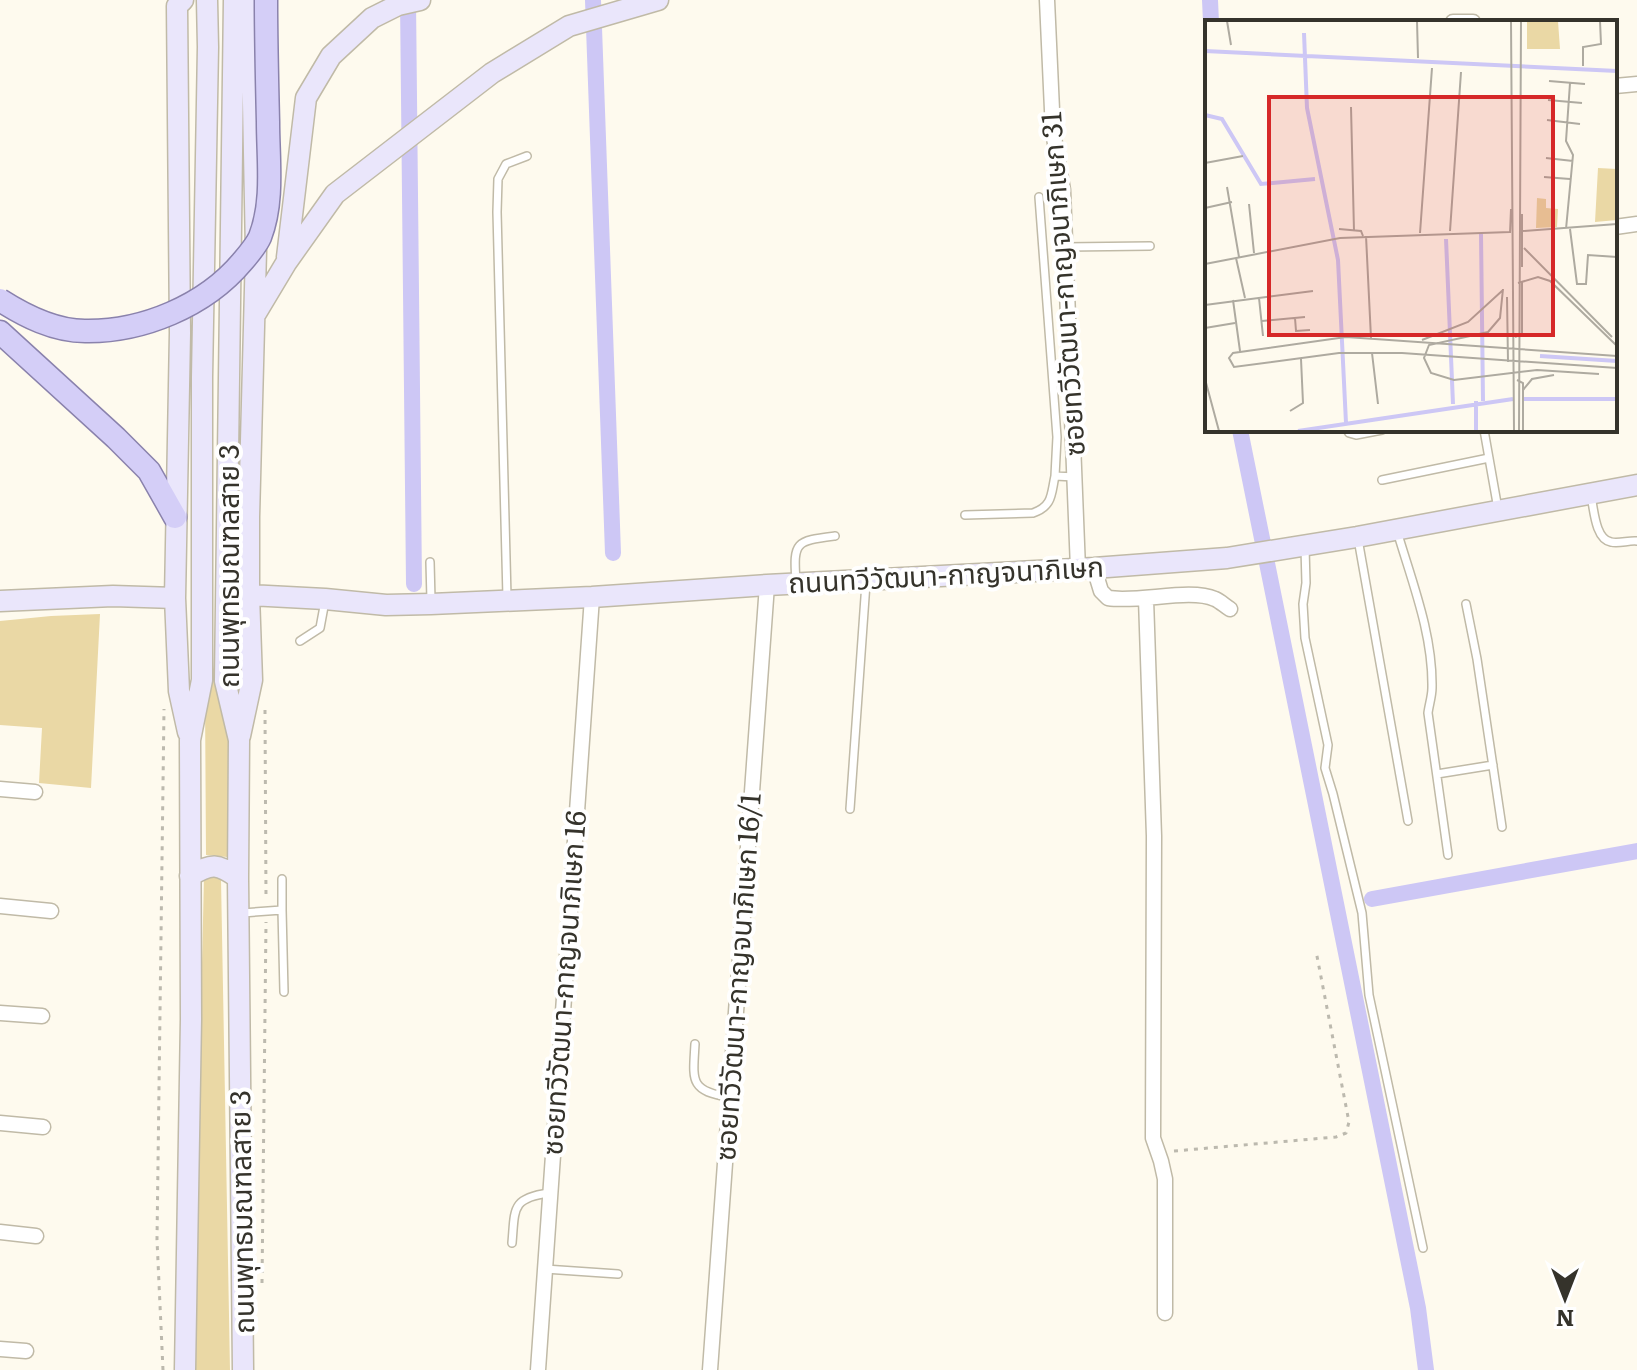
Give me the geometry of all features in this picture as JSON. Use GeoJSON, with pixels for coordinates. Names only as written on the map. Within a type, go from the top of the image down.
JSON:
{"type":"FeatureCollection","features":[{"type":"Feature","properties":{"kind":"main road"},"geometry":{"type":"LineString","coordinates":[[183,0],[177,6],[180,333],[175,598],[179,691],[190,740]]}},
{"type":"Feature","properties":{"kind":"main road","name":"ถนนพุทธมณฑลสาย 3"},"geometry":{"type":"LineString","coordinates":[[185,1370],[191,1019],[190,740],[202,680],[207,0]]}},
{"type":"Feature","properties":{"kind":"main road","name":"ถนนพุทธมณฑลสาย 3"},"geometry":{"type":"LineString","coordinates":[[234,0],[225,681],[239,740],[243,1370]]}},
{"type":"Feature","properties":{"kind":"main road"},"geometry":{"type":"LineString","coordinates":[[239,740],[252,680],[249,595],[256,251],[252,35],[251,4],[248,0]]}},
{"type":"Feature","properties":{"kind":"main road"},"geometry":{"type":"LineString","coordinates":[[0,300],[48,324],[85,331],[105,330],[156,320],[197,300],[230,276],[259,239],[268,204],[266,0]]}},
{"type":"Feature","properties":{"kind":"main road"},"geometry":{"type":"LineString","coordinates":[[286,263],[306,98],[331,56],[372,18],[398,5],[420,0]]}},
{"type":"Feature","properties":{"kind":"main road"},"geometry":{"type":"LineString","coordinates":[[255,314],[286,263],[335,194],[376,162],[492,73],[569,26],[658,0]]}},
{"type":"Feature","properties":{"kind":"main road"},"geometry":{"type":"LineString","coordinates":[[0,332],[149,471],[175,517]]}},
{"type":"Feature","properties":{"kind":"main road","name":"ถนนทวีวัฒนา-กาญจนาภิเษก"},"geometry":{"type":"LineString","coordinates":[[249,595],[386,605],[431,604],[1086,569],[1227,558],[1637,485]]}},
{"type":"Feature","properties":{"kind":"main road"},"geometry":{"type":"LineString","coordinates":[[0,601],[175,598]]}},
{"type":"Feature","properties":{"kind":"main road"},"geometry":{"type":"LineString","coordinates":[[190,876],[215,865],[227,869],[238,878]]}},
{"type":"Feature","properties":{"kind":"street","name":"ซอยทวีวัฒนา-กาญจนาภิเษก 31"},"geometry":{"type":"LineString","coordinates":[[1047,0],[1053,132],[1063,190],[1075,477],[1086,569]]}},
{"type":"Feature","properties":{"kind":"street"},"geometry":{"type":"LineString","coordinates":[[1617,86],[1637,84]]}},
{"type":"Feature","properties":{"kind":"street"},"geometry":{"type":"LineString","coordinates":[[1617,227],[1637,224]]}},
{"type":"Feature","properties":{"kind":"street"},"geometry":{"type":"LineString","coordinates":[[1086,569],[1108,598],[1201,595],[1216,599],[1230,609]]}},
{"type":"Feature","properties":{"kind":"street","name":"ซอยทวีวัฒนา-กาญจนาภิเษก 16/1"},"geometry":{"type":"LineString","coordinates":[[710,1370],[767,585]]}},
{"type":"Feature","properties":{"kind":"street","name":"ซอยทวีวัฒนา-กาญจนาภิเษก 16"},"geometry":{"type":"LineString","coordinates":[[538,1370],[592,597]]}},
{"type":"Feature","properties":{"kind":"street"},"geometry":{"type":"LineString","coordinates":[[1146,599],[1154,836],[1153,1138],[1165,1179],[1165,1313]]}},
{"type":"Feature","properties":{"kind":"street"},"geometry":{"type":"LineString","coordinates":[[0,789],[35,792]]}},
{"type":"Feature","properties":{"kind":"street"},"geometry":{"type":"LineString","coordinates":[[0,906],[51,911]]}},
{"type":"Feature","properties":{"kind":"street"},"geometry":{"type":"LineString","coordinates":[[0,1013],[42,1016]]}},
{"type":"Feature","properties":{"kind":"street"},"geometry":{"type":"LineString","coordinates":[[0,1123],[43,1127]]}},
{"type":"Feature","properties":{"kind":"street"},"geometry":{"type":"LineString","coordinates":[[0,1232],[36,1236]]}},
{"type":"Feature","properties":{"kind":"street"},"geometry":{"type":"LineString","coordinates":[[0,1349],[26,1351]]}},
{"type":"Feature","properties":{"kind":"lane"},"geometry":{"type":"LineString","coordinates":[[507,601],[498,179],[506,164],[527,156]]}},
{"type":"Feature","properties":{"kind":"lane"},"geometry":{"type":"LineString","coordinates":[[965,515],[1033,513],[1043,510],[1050,499],[1057,437],[1039,197]]}},
{"type":"Feature","properties":{"kind":"lane"},"geometry":{"type":"LineString","coordinates":[[1066,247],[1150,246]]}},
{"type":"Feature","properties":{"kind":"lane"},"geometry":{"type":"LineString","coordinates":[[1348,432],[1356,435],[1372,432]]}},
{"type":"Feature","properties":{"kind":"lane"},"geometry":{"type":"LineString","coordinates":[[1484,432],[1499,511]]}},
{"type":"Feature","properties":{"kind":"lane"},"geometry":{"type":"LineString","coordinates":[[1382,480],[1489,458]]}},
{"type":"Feature","properties":{"kind":"lane"},"geometry":{"type":"LineString","coordinates":[[1055,476],[1075,477]]}},
{"type":"Feature","properties":{"kind":"lane"},"geometry":{"type":"LineString","coordinates":[[1590,494],[1599,532],[1606,541],[1637,541]]}},
{"type":"Feature","properties":{"kind":"lane"},"geometry":{"type":"LineString","coordinates":[[1397,529],[1418,597],[1430,656],[1432,690],[1428,713],[1448,855]]}},
{"type":"Feature","properties":{"kind":"lane"},"geometry":{"type":"LineString","coordinates":[[796,583],[794,559],[800,543],[835,536]]}},
{"type":"Feature","properties":{"kind":"lane"},"geometry":{"type":"LineString","coordinates":[[1357,537],[1408,821]]}},
{"type":"Feature","properties":{"kind":"lane"},"geometry":{"type":"LineString","coordinates":[[1294,548],[1306,583],[1303,604],[1305,638],[1328,745],[1325,768],[1362,913],[1369,995],[1423,1248]]}},
{"type":"Feature","properties":{"kind":"lane"},"geometry":{"type":"LineString","coordinates":[[430,562],[431,604]]}},
{"type":"Feature","properties":{"kind":"lane"},"geometry":{"type":"LineString","coordinates":[[850,809],[866,581]]}},
{"type":"Feature","properties":{"kind":"lane"},"geometry":{"type":"LineString","coordinates":[[300,641],[320,628],[325,599]]}},
{"type":"Feature","properties":{"kind":"lane"},"geometry":{"type":"LineString","coordinates":[[1466,604],[1502,827]]}},
{"type":"Feature","properties":{"kind":"lane"},"geometry":{"type":"LineString","coordinates":[[1437,774],[1493,765]]}},
{"type":"Feature","properties":{"kind":"lane"},"geometry":{"type":"LineString","coordinates":[[282,879],[284,992]]}},
{"type":"Feature","properties":{"kind":"lane"},"geometry":{"type":"LineString","coordinates":[[238,913],[282,910]]}},
{"type":"Feature","properties":{"kind":"lane"},"geometry":{"type":"LineString","coordinates":[[695,1044],[697,1085],[704,1092],[729,1097]]}},
{"type":"Feature","properties":{"kind":"lane"},"geometry":{"type":"LineString","coordinates":[[512,1243],[514,1217],[523,1199],[549,1193]]}},
{"type":"Feature","properties":{"kind":"lane"},"geometry":{"type":"LineString","coordinates":[[544,1269],[618,1274]]}},
{"type":"Feature","properties":{"kind":"path"},"geometry":{"type":"LineString","coordinates":[[261,1291],[266,697]]}},
{"type":"Feature","properties":{"kind":"path"},"geometry":{"type":"LineString","coordinates":[[163,1370],[157,1240],[164,708]]}},
{"type":"Feature","properties":{"kind":"path"},"geometry":{"type":"LineString","coordinates":[[1158,1152],[1336,1137],[1346,1133],[1349,1122],[1316,951]]}},
{"type":"Feature","properties":{"kind":"shaded area"},"geometry":{"type":"Polygon","coordinates":[[[100,614],[91,788],[39,783],[42,728],[0,725],[0,621],[100,614]]]}},
{"type":"Feature","properties":{"kind":"shaded area"},"geometry":{"type":"Polygon","coordinates":[[[213,666],[229,728],[227,857],[206,855],[205,697],[213,666]]]}},
{"type":"Feature","properties":{"kind":"shaded area"},"geometry":{"type":"Polygon","coordinates":[[[215,872],[221,879],[230,1370],[193,1370],[204,876],[215,872]]]}},
{"type":"Feature","properties":{"kind":"waterway"},"geometry":{"type":"LineString","coordinates":[[408,0],[414,584]]}},
{"type":"Feature","properties":{"kind":"waterway"},"geometry":{"type":"LineString","coordinates":[[593,0],[613,553]]}},
{"type":"Feature","properties":{"kind":"waterway"},"geometry":{"type":"LineString","coordinates":[[1210,0],[1211,20]]}},
{"type":"Feature","properties":{"kind":"waterway"},"geometry":{"type":"LineString","coordinates":[[1240,432],[1418,1308],[1426,1370]]}},
{"type":"Feature","properties":{"kind":"waterway"},"geometry":{"type":"LineString","coordinates":[[1372,899],[1637,851]]}}]}
